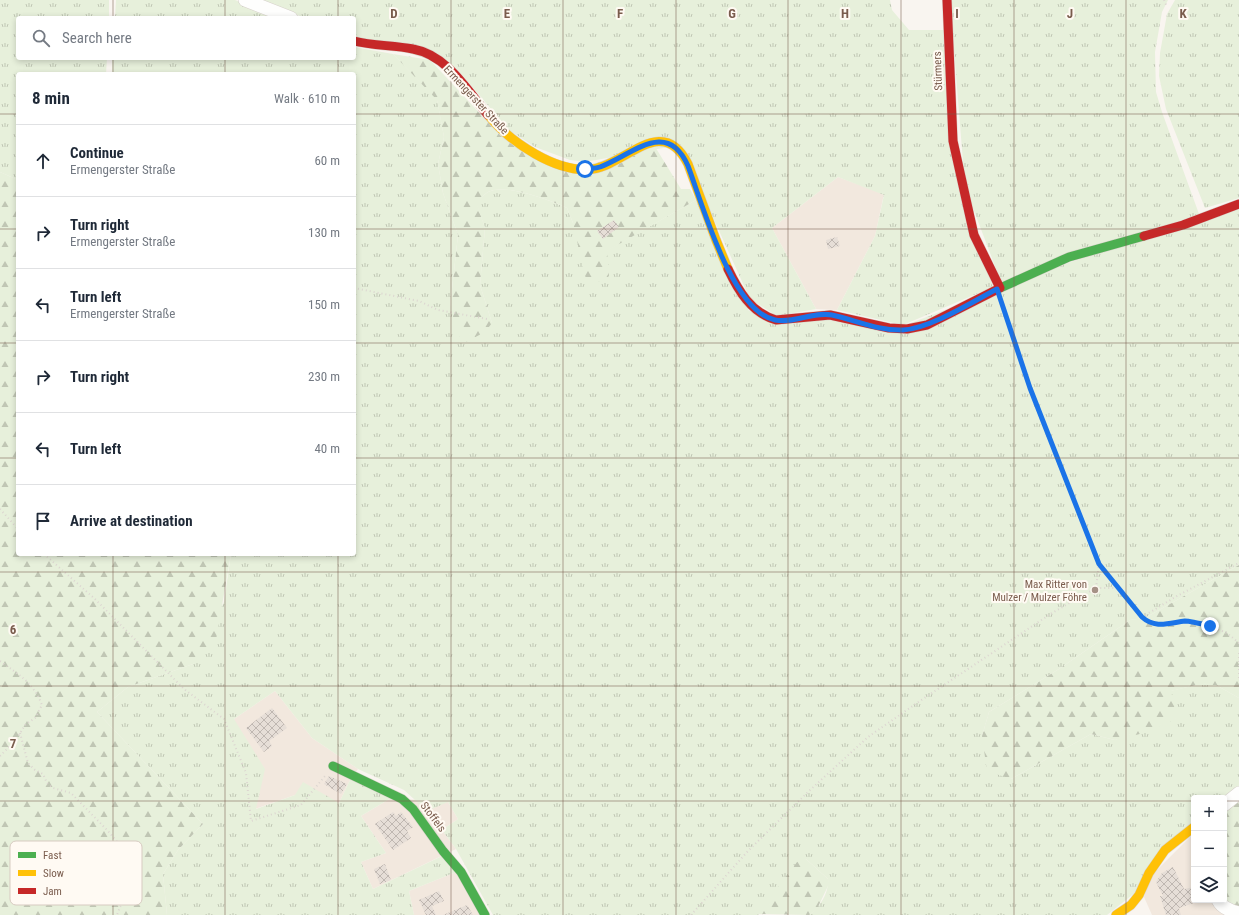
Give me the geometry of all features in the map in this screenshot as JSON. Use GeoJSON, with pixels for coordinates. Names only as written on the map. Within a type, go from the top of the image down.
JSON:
{"type":"FeatureCollection","features":[{"type":"Feature","properties":{"kind":"street"},"geometry":{"type":"LineString","coordinates":[[245,0],[286,16]]}},
{"type":"Feature","properties":{"kind":"street","name":"Stürmers"},"geometry":{"type":"LineString","coordinates":[[947,0],[952,141],[974,235],[999,288]]}},
{"type":"Feature","properties":{"kind":"street","name":"Ermengerster Straße"},"geometry":{"type":"LineString","coordinates":[[356,42],[411,48],[433,56],[452,71],[505,133],[531,151],[568,167],[585,169],[598,168],[653,141],[671,144],[683,154],[716,241],[738,290],[752,308],[768,318],[776,320],[791,320],[818,315],[830,315],[887,329],[902,330],[927,324],[999,288],[1068,257],[1183,225],[1239,204]]}},
{"type":"Feature","properties":{"kind":"street","name":"Stoffels"},"geometry":{"type":"LineString","coordinates":[[333,766],[402,799],[413,809],[443,851],[461,872],[485,915]]}},
{"type":"Feature","properties":{"kind":"street"},"geometry":{"type":"LineString","coordinates":[[1227,802],[1239,793]]}},
{"type":"Feature","properties":{"kind":"street"},"geometry":{"type":"LineString","coordinates":[[1116,915],[1131,905],[1139,895],[1149,873],[1165,850],[1191,828]]}},
{"type":"Feature","properties":{"kind":"street"},"geometry":{"type":"LineString","coordinates":[[1219,903],[1230,911],[1239,913]]}},
{"type":"Feature","properties":{"kind":"path"},"geometry":{"type":"LineString","coordinates":[[1164,0],[1166,7]]}},
{"type":"Feature","properties":{"kind":"path"},"geometry":{"type":"LineString","coordinates":[[356,288],[419,301],[438,310],[487,320]]}},
{"type":"Feature","properties":{"kind":"path"},"geometry":{"type":"LineString","coordinates":[[999,288],[1030,388],[1099,564],[1142,617],[1154,625],[1186,621],[1207,625],[1227,633],[1239,643]]}},
{"type":"Feature","properties":{"kind":"path"},"geometry":{"type":"LineString","coordinates":[[0,509],[16,527]]}},
{"type":"Feature","properties":{"kind":"path"},"geometry":{"type":"LineString","coordinates":[[46,556],[95,599],[184,689],[224,720],[246,773],[251,821],[301,805],[333,766]]}},
{"type":"Feature","properties":{"kind":"path"},"geometry":{"type":"LineString","coordinates":[[1142,617],[1177,596],[1239,563]]}},
{"type":"Feature","properties":{"kind":"path"},"geometry":{"type":"LineString","coordinates":[[1096,588],[1099,564]]}},
{"type":"Feature","properties":{"kind":"path"},"geometry":{"type":"LineString","coordinates":[[691,915],[748,851],[809,791],[868,738],[1007,642],[1052,613],[1096,588],[1117,588]]}},
{"type":"Feature","properties":{"kind":"path"},"geometry":{"type":"LineString","coordinates":[[1239,653],[1239,678]]}},
{"type":"Feature","properties":{"kind":"path"},"geometry":{"type":"LineString","coordinates":[[0,661],[26,679],[36,691],[42,705],[35,718],[25,725],[16,740],[0,756]]}},
{"type":"Feature","properties":{"kind":"path"},"geometry":{"type":"LineString","coordinates":[[20,733],[28,763],[35,770],[43,774],[47,783],[53,788],[71,793],[116,841]]}},
{"type":"Feature","properties":{"kind":"path"},"geometry":{"type":"LineString","coordinates":[[117,915],[121,905]]}},
{"type":"Feature","properties":{"kind":"shaded area"},"geometry":{"type":"Polygon","coordinates":[[[838,177],[884,194],[875,236],[837,310],[816,309],[772,228],[838,177]]]}},
{"type":"Feature","properties":{"kind":"shaded area"},"geometry":{"type":"Polygon","coordinates":[[[275,691],[312,738],[358,769],[351,778],[339,803],[295,795],[255,809],[234,719],[275,691]]]}},
{"type":"Feature","properties":{"kind":"shaded area"},"geometry":{"type":"Polygon","coordinates":[[[391,798],[448,802],[458,819],[442,830],[456,849],[373,889],[361,862],[386,853],[361,816],[391,798]]]}},
{"type":"Feature","properties":{"kind":"shaded area"},"geometry":{"type":"Polygon","coordinates":[[[1191,836],[1191,903],[1218,903],[1230,915],[1152,915],[1144,897],[1150,877],[1191,836]]]}},
{"type":"Feature","properties":{"kind":"shaded area"},"geometry":{"type":"Polygon","coordinates":[[[456,872],[481,915],[414,915],[409,891],[456,872]]]}},
{"type":"Feature","properties":{"kind":"green space"},"geometry":{"type":"Polygon","coordinates":[[[0,0],[109,0],[109,16],[16,16],[16,60],[107,60],[106,72],[16,72],[16,179],[0,172],[0,0]]]}},
{"type":"Feature","properties":{"kind":"green space"},"geometry":{"type":"Polygon","coordinates":[[[116,0],[235,0],[274,16],[115,16],[116,0]]]}},
{"type":"Feature","properties":{"kind":"green space"},"geometry":{"type":"Polygon","coordinates":[[[260,0],[890,0],[892,10],[909,30],[946,30],[950,141],[993,287],[903,325],[837,310],[875,236],[884,195],[838,177],[772,228],[816,309],[777,316],[750,299],[680,145],[585,162],[570,160],[535,147],[509,130],[456,68],[356,37],[356,16],[300,16],[260,0]]]}},
{"type":"Feature","properties":{"kind":"green space"},"geometry":{"type":"Polygon","coordinates":[[[950,0],[1168,0],[1162,12],[1155,52],[1156,92],[1199,214],[1001,282],[965,187],[950,0]]]}},
{"type":"Feature","properties":{"kind":"green space"},"geometry":{"type":"Polygon","coordinates":[[[1175,0],[1239,0],[1239,198],[1205,208],[1166,109],[1159,76],[1160,53],[1167,14],[1175,0]]]}},
{"type":"Feature","properties":{"kind":"green space"},"geometry":{"type":"Polygon","coordinates":[[[356,47],[393,54],[437,99],[444,137],[438,164],[443,193],[458,235],[450,307],[492,323],[480,285],[485,228],[476,203],[486,193],[496,190],[516,191],[567,208],[573,223],[606,251],[696,200],[749,311],[819,318],[887,332],[1071,262],[1239,208],[1239,565],[1145,618],[1130,620],[1059,669],[989,712],[982,736],[1011,779],[1091,734],[1115,740],[1176,718],[1170,691],[1196,685],[1216,685],[1239,698],[1239,787],[1227,796],[1191,795],[1191,824],[1136,892],[1107,915],[809,915],[817,908],[823,899],[827,889],[828,879],[806,859],[758,915],[493,915],[456,849],[442,830],[458,819],[448,802],[427,811],[404,790],[358,769],[312,738],[275,691],[234,719],[265,769],[256,809],[295,795],[303,782],[339,803],[351,778],[391,798],[361,816],[386,853],[361,862],[373,889],[442,856],[456,872],[409,891],[414,915],[167,915],[163,874],[178,850],[203,824],[97,712],[128,687],[193,664],[224,602],[231,556],[356,556],[356,72],[112,72],[112,60],[356,60],[356,47]]]}},
{"type":"Feature","properties":{"kind":"green space"},"geometry":{"type":"Polygon","coordinates":[[[393,54],[430,60],[501,136],[567,172],[654,145],[681,189],[690,189],[696,200],[607,251],[609,276],[603,281],[589,282],[585,276],[573,223],[567,208],[539,197],[516,191],[496,190],[488,192],[477,204],[485,228],[480,285],[492,323],[485,332],[462,344],[450,307],[458,235],[443,193],[438,164],[444,137],[437,100],[393,54]]]}},
{"type":"Feature","properties":{"kind":"green space"},"geometry":{"type":"Polygon","coordinates":[[[0,172],[16,179],[16,556],[231,556],[216,640],[193,664],[128,687],[97,712],[203,824],[178,850],[163,874],[167,915],[0,915],[0,172]]]}},
{"type":"Feature","properties":{"kind":"green space"},"geometry":{"type":"Polygon","coordinates":[[[1239,565],[1239,698],[1216,685],[1196,685],[1171,691],[1177,718],[1152,731],[1115,740],[1091,734],[1011,779],[987,771],[982,736],[989,712],[1059,669],[1130,620],[1145,618],[1239,565]]]}},
{"type":"Feature","properties":{"kind":"green space"},"geometry":{"type":"Polygon","coordinates":[[[1239,797],[1239,908],[1227,902],[1227,807],[1239,797]]]}},
{"type":"Feature","properties":{"kind":"green space"},"geometry":{"type":"Polygon","coordinates":[[[806,859],[828,879],[828,886],[817,909],[809,915],[757,914],[797,862],[806,859]]]}},
{"type":"Feature","properties":{"kind":"building"},"geometry":{"type":"Polygon","coordinates":[[[614,220],[619,227],[603,239],[597,231],[614,220]]]}},
{"type":"Feature","properties":{"kind":"building"},"geometry":{"type":"Polygon","coordinates":[[[837,237],[840,246],[828,249],[826,240],[837,237]]]}},
{"type":"Feature","properties":{"kind":"building"},"geometry":{"type":"Polygon","coordinates":[[[272,708],[287,728],[269,741],[272,746],[264,752],[246,728],[272,708]]]}},
{"type":"Feature","properties":{"kind":"building"},"geometry":{"type":"Polygon","coordinates":[[[329,776],[347,784],[341,794],[324,784],[329,776]]]}},
{"type":"Feature","properties":{"kind":"building"},"geometry":{"type":"Polygon","coordinates":[[[393,812],[396,816],[401,812],[413,827],[407,831],[411,838],[393,850],[375,824],[393,812]]]}},
{"type":"Feature","properties":{"kind":"building"},"geometry":{"type":"Polygon","coordinates":[[[385,864],[391,880],[380,884],[374,869],[385,864]]]}},
{"type":"Feature","properties":{"kind":"building"},"geometry":{"type":"Polygon","coordinates":[[[1173,867],[1184,889],[1191,888],[1191,903],[1194,903],[1179,908],[1181,915],[1166,915],[1160,896],[1163,896],[1156,882],[1162,873],[1173,867]]]}},
{"type":"Feature","properties":{"kind":"building"},"geometry":{"type":"Polygon","coordinates":[[[439,891],[444,901],[432,906],[436,915],[426,915],[419,900],[439,891]]]}},
{"type":"Feature","properties":{"kind":"building"},"geometry":{"type":"Polygon","coordinates":[[[467,905],[473,915],[443,915],[467,905]]]}},
{"type":"Feature","properties":{"kind":"traffic: fast"},"geometry":{"type":"LineString","coordinates":[[998,289],[1069,257],[1144,236]]}},
{"type":"Feature","properties":{"kind":"traffic: fast"},"geometry":{"type":"LineString","coordinates":[[333,766],[402,799],[413,809],[443,851],[461,872],[485,915]]}},
{"type":"Feature","properties":{"kind":"traffic: slow"},"geometry":{"type":"LineString","coordinates":[[488,115],[509,136],[535,154],[564,166],[579,169],[593,169],[606,165],[655,142],[667,143],[678,149],[688,164],[728,269]]}},
{"type":"Feature","properties":{"kind":"traffic: slow"},"geometry":{"type":"LineString","coordinates":[[1116,915],[1131,905],[1139,895],[1149,873],[1165,850],[1191,829]]}},
{"type":"Feature","properties":{"kind":"traffic: jam"},"geometry":{"type":"LineString","coordinates":[[947,0],[953,141],[974,235],[1000,288]]}},
{"type":"Feature","properties":{"kind":"traffic: jam"},"geometry":{"type":"LineString","coordinates":[[356,41],[413,49],[436,58],[455,75],[488,115]]}},
{"type":"Feature","properties":{"kind":"traffic: jam"},"geometry":{"type":"LineString","coordinates":[[1144,236],[1183,225],[1239,204]]}},
{"type":"Feature","properties":{"kind":"traffic: jam"},"geometry":{"type":"LineString","coordinates":[[728,269],[746,300],[759,312],[776,320],[830,315],[889,328],[907,329],[927,325],[998,289]]}},
{"type":"Feature","properties":{"kind":"place","name":"Max Ritter von Mulzer / Mulzer Föhre"},"geometry":{"type":"Point","coordinates":[1095,590]}},
{"type":"Feature","properties":{"kind":"route"},"geometry":{"type":"LineString","coordinates":[[585,169],[598,168],[653,141],[671,144],[677,148],[683,154],[716,241],[738,290],[752,308],[768,318],[776,320],[791,320],[818,315],[830,315],[887,329],[902,330],[916,328],[927,324],[997,289],[1030,388],[1099,564],[1117,588],[1127,597],[1142,617],[1148,622],[1154,625],[1186,621],[1210,626]]}}]}
